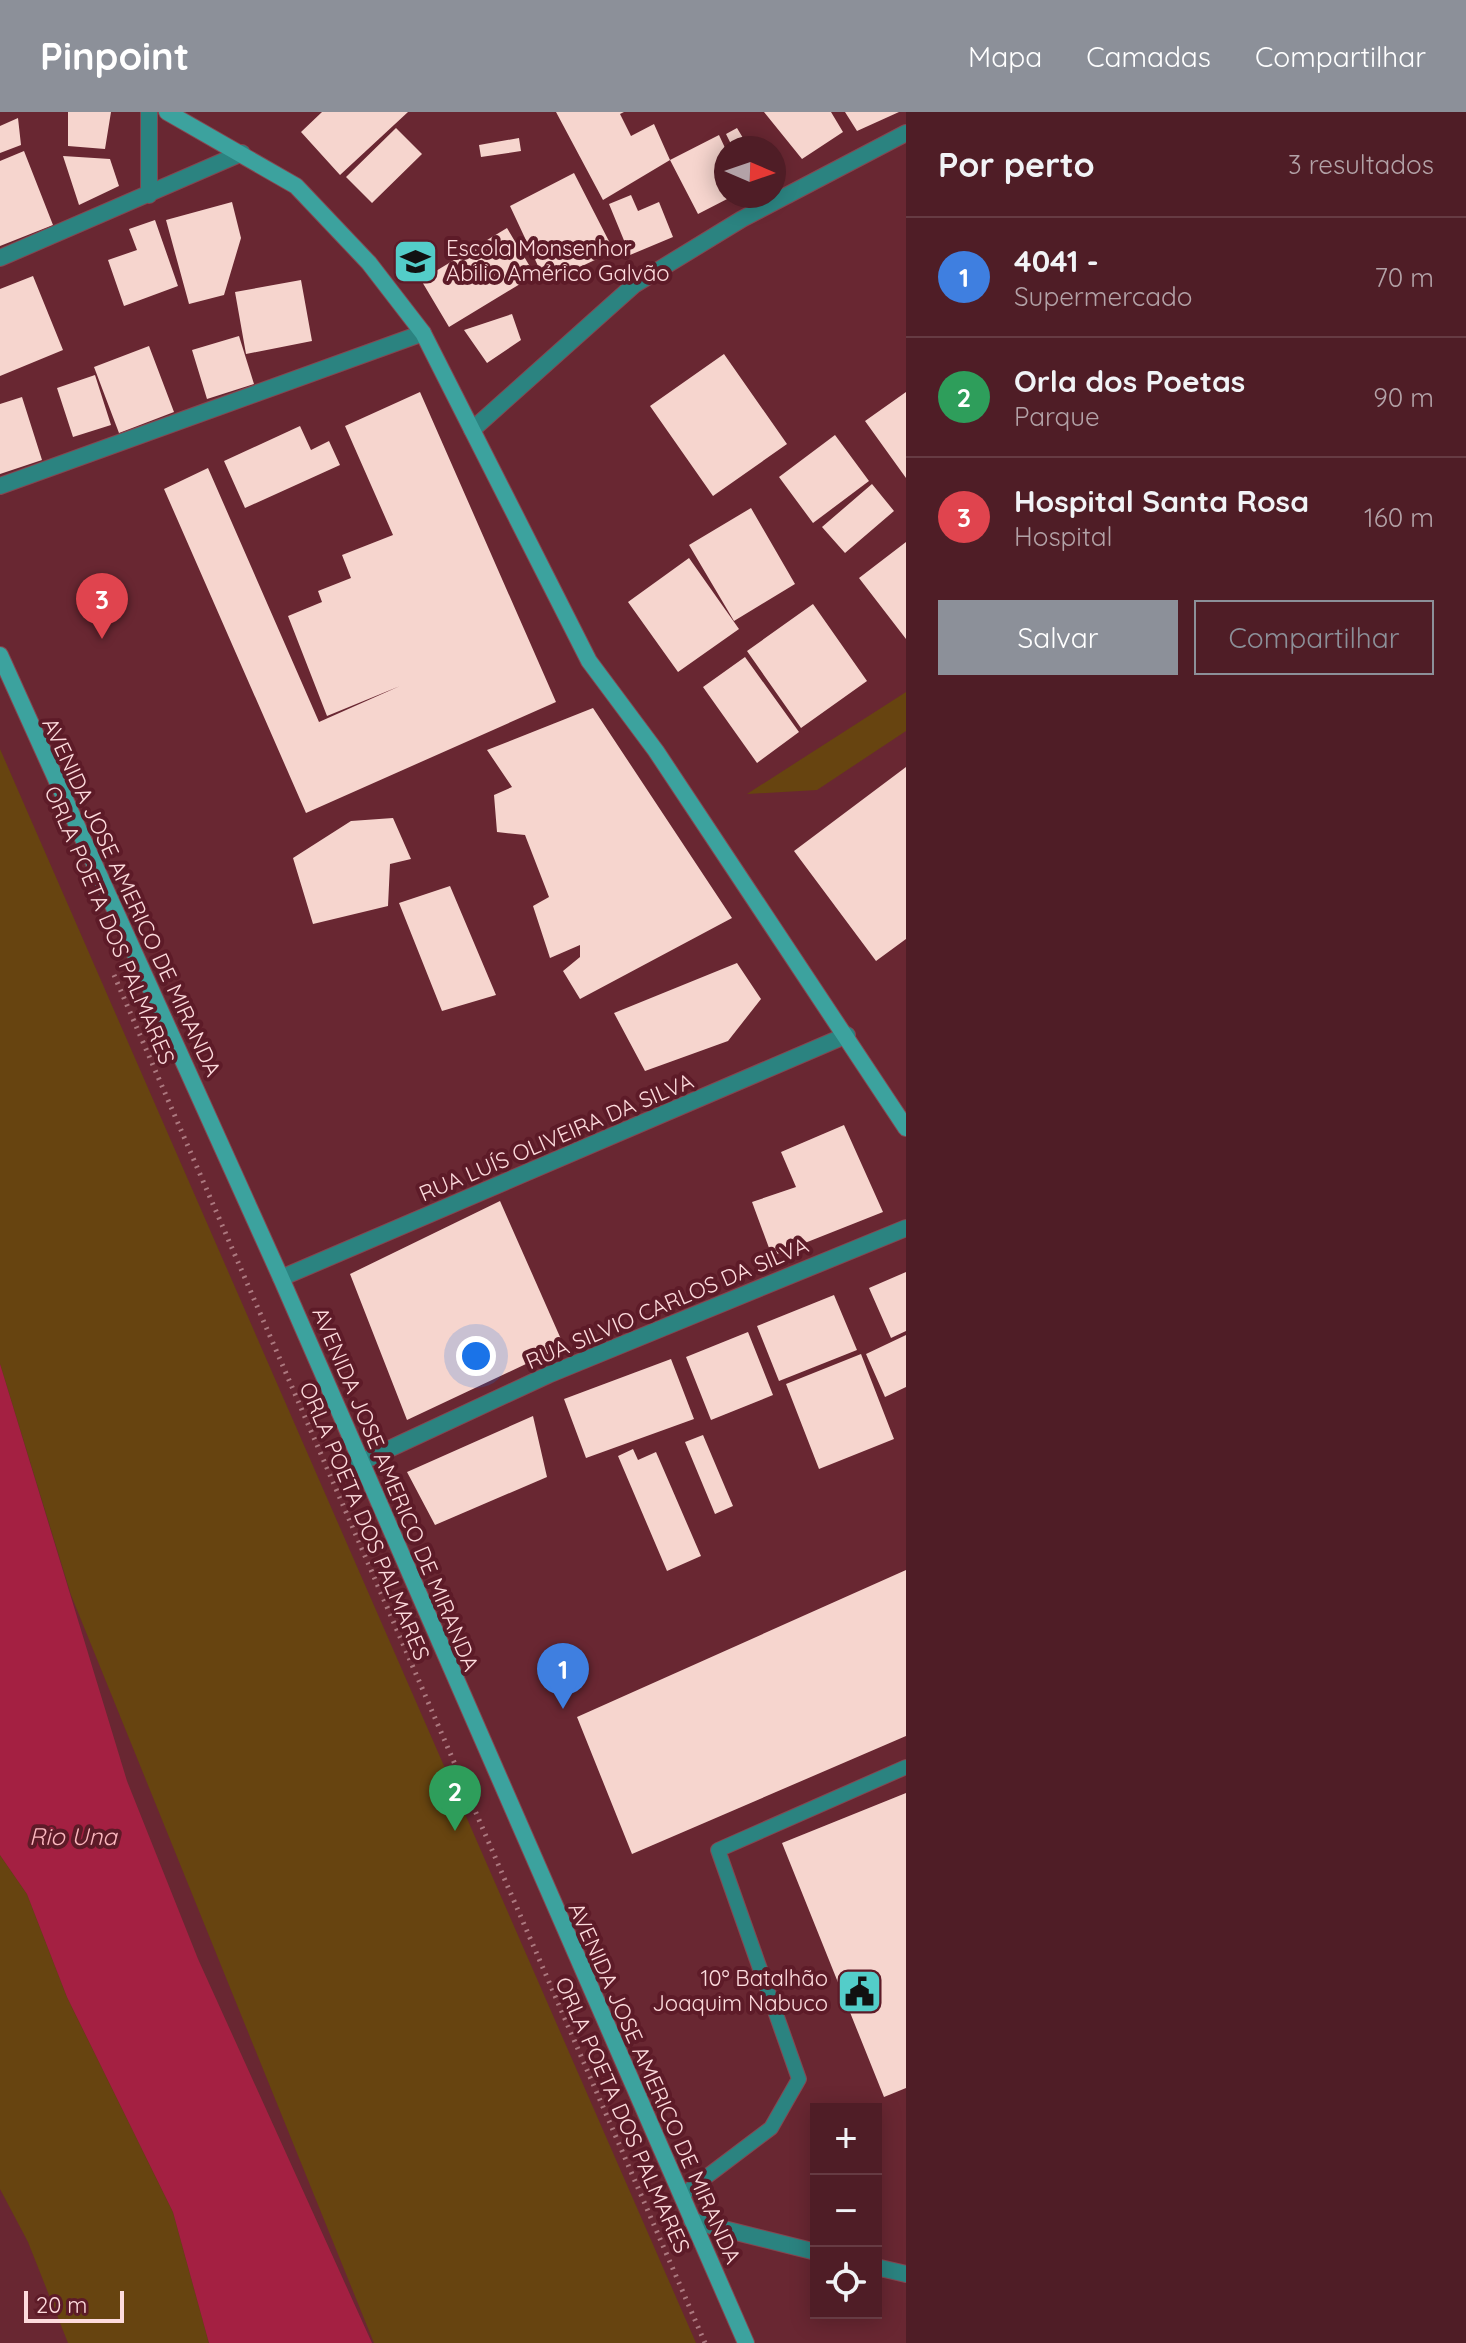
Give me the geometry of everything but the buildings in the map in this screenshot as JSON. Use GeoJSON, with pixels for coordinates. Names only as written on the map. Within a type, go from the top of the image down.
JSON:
{"type":"FeatureCollection","features":[{"type":"Feature","properties":{"kind":"main road"},"geometry":{"type":"LineString","coordinates":[[167,112],[296,186],[329,218],[423,333],[589,661],[656,751],[906,1128]]}},
{"type":"Feature","properties":{"kind":"main road","name":"AVENIDA JOSE AMERICO DE MIRANDA"},"geometry":{"type":"LineString","coordinates":[[0,655],[281,1278],[359,1463],[746,2343]]}},
{"type":"Feature","properties":{"kind":"street"},"geometry":{"type":"LineString","coordinates":[[149,112],[149,195]]}},
{"type":"Feature","properties":{"kind":"street"},"geometry":{"type":"LineString","coordinates":[[472,430],[634,285],[742,219],[906,133]]}},
{"type":"Feature","properties":{"kind":"street"},"geometry":{"type":"LineString","coordinates":[[0,258],[242,153]]}},
{"type":"Feature","properties":{"kind":"street"},"geometry":{"type":"LineString","coordinates":[[0,486],[423,333]]}},
{"type":"Feature","properties":{"kind":"street","name":"RUA LUÍS OLIVEIRA DA SILVA"},"geometry":{"type":"LineString","coordinates":[[281,1278],[847,1035]]}},
{"type":"Feature","properties":{"kind":"street","name":"RUA SILVIO CARLOS DA SILVA"},"geometry":{"type":"LineString","coordinates":[[359,1463],[548,1375],[906,1228]]}},
{"type":"Feature","properties":{"kind":"street"},"geometry":{"type":"LineString","coordinates":[[692,2221],[810,2250]]}},
{"type":"Feature","properties":{"kind":"street"},"geometry":{"type":"LineString","coordinates":[[882,2268],[906,2274]]}},
{"type":"Feature","properties":{"kind":"lane"},"geometry":{"type":"LineString","coordinates":[[681,2196],[771,2128],[799,2079],[718,1850],[906,1767]]}},
{"type":"Feature","properties":{"kind":"path","name":"ORLA POETA DOS PALMARES"},"geometry":{"type":"LineString","coordinates":[[110,966],[705,2343]]}},
{"type":"Feature","properties":{"kind":"shaded area"},"geometry":{"type":"Polygon","coordinates":[[[906,692],[906,731],[817,790],[747,794],[906,692]]]}},
{"type":"Feature","properties":{"kind":"shaded area"},"geometry":{"type":"Polygon","coordinates":[[[0,749],[696,2343],[374,2343],[71,1595],[0,1364],[0,749]]]}},
{"type":"Feature","properties":{"kind":"shaded area"},"geometry":{"type":"Polygon","coordinates":[[[0,1855],[27,1894],[67,1997],[173,2212],[209,2343],[68,2343],[28,2242],[0,2189],[0,1855]]]}},
{"type":"Feature","properties":{"kind":"water","name":"Rio Una"},"geometry":{"type":"Polygon","coordinates":[[[0,1364],[127,1781],[198,1959],[372,2343],[209,2343],[173,2212],[67,1997],[27,1894],[0,1855],[0,1364]]]}},
{"type":"Feature","properties":{"kind":"place","name":"Escola Monsenhor Abilio Américo Galvão"},"geometry":{"type":"Point","coordinates":[415,261]}},
{"type":"Feature","properties":{"kind":"place","name":"Hospital Santa Rosa"},"geometry":{"type":"Point","coordinates":[102,639]}},
{"type":"Feature","properties":{"kind":"place","name":"4041 -"},"geometry":{"type":"Point","coordinates":[563,1709]}},
{"type":"Feature","properties":{"kind":"place","name":"Orla dos Poetas"},"geometry":{"type":"Point","coordinates":[455,1831]}},
{"type":"Feature","properties":{"kind":"place","name":"10º Batalhão Joaquim Nabuco"},"geometry":{"type":"Point","coordinates":[859,1991]}}]}
